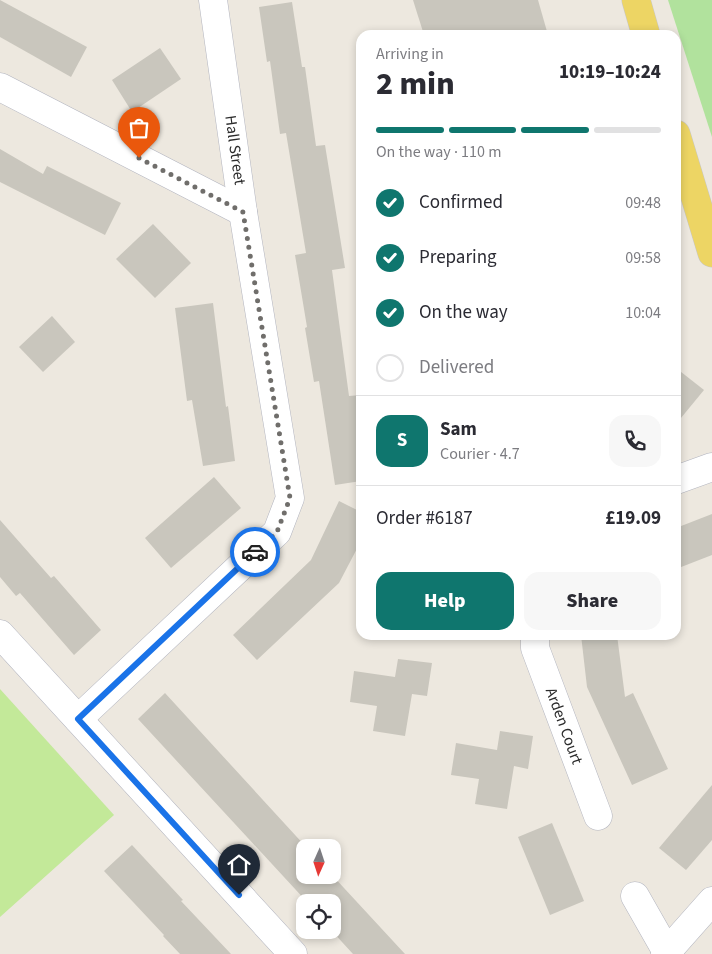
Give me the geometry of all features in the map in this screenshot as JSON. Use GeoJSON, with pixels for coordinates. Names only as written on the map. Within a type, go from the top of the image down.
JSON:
{"type":"FeatureCollection","features":[{"type":"Feature","properties":{"kind":"main road"},"geometry":{"type":"LineString","coordinates":[[636,0],[645,30]]}},
{"type":"Feature","properties":{"kind":"main road"},"geometry":{"type":"LineString","coordinates":[[681,151],[712,253]]}},
{"type":"Feature","properties":{"kind":"street","name":"Hall Street"},"geometry":{"type":"LineString","coordinates":[[78,719],[277,532],[290,498],[243,212],[213,0]]}},
{"type":"Feature","properties":{"kind":"street"},"geometry":{"type":"LineString","coordinates":[[0,87],[243,212]]}},
{"type":"Feature","properties":{"kind":"street"},"geometry":{"type":"LineString","coordinates":[[681,478],[712,467]]}},
{"type":"Feature","properties":{"kind":"street"},"geometry":{"type":"LineString","coordinates":[[0,634],[293,954]]}},
{"type":"Feature","properties":{"kind":"street","name":"Arden Court"},"geometry":{"type":"LineString","coordinates":[[534,640],[535,648],[598,816]]}},
{"type":"Feature","properties":{"kind":"street"},"geometry":{"type":"LineString","coordinates":[[635,896],[667,953],[712,902]]}},
{"type":"Feature","properties":{"kind":"green space"},"geometry":{"type":"Polygon","coordinates":[[[668,0],[712,0],[712,137],[681,40],[681,30],[678,30],[668,0]]]}},
{"type":"Feature","properties":{"kind":"green space"},"geometry":{"type":"Polygon","coordinates":[[[0,689],[114,815],[0,917],[0,689]]]}},
{"type":"Feature","properties":{"kind":"building"},"geometry":{"type":"Polygon","coordinates":[[[0,0],[87,47],[71,77],[0,37],[0,0]]]}},
{"type":"Feature","properties":{"kind":"building"},"geometry":{"type":"Polygon","coordinates":[[[413,0],[538,0],[547,30],[422,30],[413,0]]]}},
{"type":"Feature","properties":{"kind":"building"},"geometry":{"type":"Polygon","coordinates":[[[292,2],[302,67],[305,67],[316,146],[325,145],[345,268],[332,270],[349,396],[356,395],[356,482],[335,485],[319,381],[314,382],[295,255],[306,253],[286,133],[280,134],[270,61],[267,62],[259,7],[292,2]]]}},
{"type":"Feature","properties":{"kind":"building"},"geometry":{"type":"Polygon","coordinates":[[[160,48],[181,79],[132,112],[112,80],[160,48]]]}},
{"type":"Feature","properties":{"kind":"building"},"geometry":{"type":"Polygon","coordinates":[[[0,149],[43,174],[47,166],[121,203],[105,235],[0,182],[0,149]]]}},
{"type":"Feature","properties":{"kind":"building"},"geometry":{"type":"Polygon","coordinates":[[[153,224],[191,263],[155,298],[116,259],[153,224]]]}},
{"type":"Feature","properties":{"kind":"building"},"geometry":{"type":"Polygon","coordinates":[[[213,303],[235,461],[203,466],[192,400],[187,401],[175,308],[213,303]]]}},
{"type":"Feature","properties":{"kind":"building"},"geometry":{"type":"Polygon","coordinates":[[[52,316],[75,342],[43,372],[19,347],[52,316]]]}},
{"type":"Feature","properties":{"kind":"building"},"geometry":{"type":"Polygon","coordinates":[[[681,372],[704,390],[681,418],[681,372]]]}},
{"type":"Feature","properties":{"kind":"building"},"geometry":{"type":"Polygon","coordinates":[[[214,477],[241,508],[171,568],[145,538],[214,477]]]}},
{"type":"Feature","properties":{"kind":"building"},"geometry":{"type":"Polygon","coordinates":[[[339,501],[356,510],[356,551],[339,583],[257,660],[233,635],[311,560],[339,501]]]}},
{"type":"Feature","properties":{"kind":"building"},"geometry":{"type":"Polygon","coordinates":[[[712,514],[712,555],[681,567],[681,526],[712,514]]]}},
{"type":"Feature","properties":{"kind":"building"},"geometry":{"type":"Polygon","coordinates":[[[0,520],[51,578],[54,576],[101,630],[74,655],[20,593],[16,596],[0,577],[0,520]]]}},
{"type":"Feature","properties":{"kind":"building"},"geometry":{"type":"Polygon","coordinates":[[[582,640],[618,640],[625,697],[633,693],[668,769],[632,785],[587,687],[582,640]]]}},
{"type":"Feature","properties":{"kind":"building"},"geometry":{"type":"Polygon","coordinates":[[[398,659],[432,663],[427,696],[412,694],[405,736],[373,731],[377,706],[350,702],[354,671],[395,677],[398,659]]]}},
{"type":"Feature","properties":{"kind":"building"},"geometry":{"type":"Polygon","coordinates":[[[165,693],[299,839],[296,839],[296,884],[340,884],[405,954],[353,954],[339,939],[341,939],[341,894],[300,894],[138,719],[165,693]]]}},
{"type":"Feature","properties":{"kind":"building"},"geometry":{"type":"Polygon","coordinates":[[[500,731],[533,736],[528,769],[514,766],[507,809],[475,804],[479,779],[451,775],[456,743],[497,750],[500,731]]]}},
{"type":"Feature","properties":{"kind":"building"},"geometry":{"type":"Polygon","coordinates":[[[712,785],[712,840],[686,870],[659,848],[712,785]]]}},
{"type":"Feature","properties":{"kind":"building"},"geometry":{"type":"Polygon","coordinates":[[[552,823],[584,901],[550,915],[518,837],[552,823]]]}},
{"type":"Feature","properties":{"kind":"building"},"geometry":{"type":"Polygon","coordinates":[[[132,845],[231,954],[180,954],[163,936],[104,871],[132,845]]]}},
{"type":"Feature","properties":{"kind":"way so far"},"geometry":{"type":"LineString","coordinates":[[139,158],[243,212],[290,498],[277,532],[255,552]]}},
{"type":"Feature","properties":{"kind":"route"},"geometry":{"type":"LineString","coordinates":[[239,895],[78,719],[255,552]]}}]}
